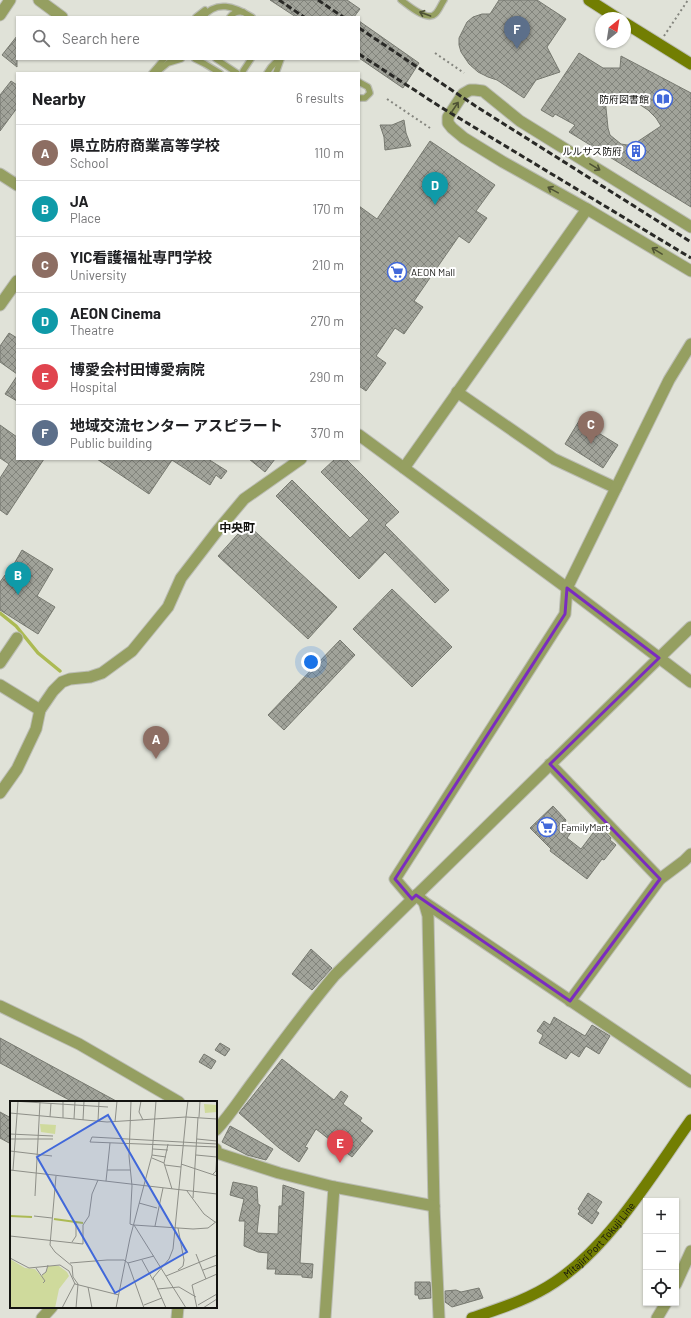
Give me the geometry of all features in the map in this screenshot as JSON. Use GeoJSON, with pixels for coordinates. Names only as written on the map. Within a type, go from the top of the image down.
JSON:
{"type":"FeatureCollection","features":[{"type":"Feature","properties":{"kind":"main road"},"geometry":{"type":"LineString","coordinates":[[589,0],[608,12]]}},
{"type":"Feature","properties":{"kind":"main road"},"geometry":{"type":"LineString","coordinates":[[631,27],[691,64]]}},
{"type":"Feature","properties":{"kind":"main road","name":"Mitajiri Port Tokuji Line"},"geometry":{"type":"LineString","coordinates":[[472,1318],[506,1307],[534,1294],[577,1266],[600,1243],[630,1207],[691,1120]]}},
{"type":"Feature","properties":{"kind":"street"},"geometry":{"type":"LineString","coordinates":[[0,15],[10,0]]}},
{"type":"Feature","properties":{"kind":"street"},"geometry":{"type":"LineString","coordinates":[[39,0],[61,16]]}},
{"type":"Feature","properties":{"kind":"street"},"geometry":{"type":"LineString","coordinates":[[691,227],[520,121],[483,91],[475,90],[463,94],[448,117],[448,123],[452,128],[503,162],[588,209],[691,271]]}},
{"type":"Feature","properties":{"kind":"street"},"geometry":{"type":"LineString","coordinates":[[0,174],[16,184]]}},
{"type":"Feature","properties":{"kind":"street"},"geometry":{"type":"LineString","coordinates":[[404,468],[588,209]]}},
{"type":"Feature","properties":{"kind":"street"},"geometry":{"type":"LineString","coordinates":[[0,305],[16,282]]}},
{"type":"Feature","properties":{"kind":"street"},"geometry":{"type":"LineString","coordinates":[[691,344],[669,380],[568,588],[565,614],[395,879],[417,899],[691,1082]]}},
{"type":"Feature","properties":{"kind":"street"},"geometry":{"type":"LineString","coordinates":[[457,392],[554,459],[616,488]]}},
{"type":"Feature","properties":{"kind":"street"},"geometry":{"type":"LineString","coordinates":[[360,436],[568,588],[691,682]]}},
{"type":"Feature","properties":{"kind":"street"},"geometry":{"type":"LineString","coordinates":[[0,793],[17,768],[36,729],[40,710],[53,691],[62,682],[70,679],[90,677],[102,673],[132,650],[168,608],[186,572],[244,499],[300,460]]}},
{"type":"Feature","properties":{"kind":"street"},"geometry":{"type":"LineString","coordinates":[[217,1129],[227,1118],[254,1080],[335,975],[417,899],[550,764],[691,627]]}},
{"type":"Feature","properties":{"kind":"street"},"geometry":{"type":"LineString","coordinates":[[0,663],[17,638]]}},
{"type":"Feature","properties":{"kind":"street"},"geometry":{"type":"LineString","coordinates":[[0,686],[40,710]]}},
{"type":"Feature","properties":{"kind":"street"},"geometry":{"type":"LineString","coordinates":[[550,764],[660,879]]}},
{"type":"Feature","properties":{"kind":"street"},"geometry":{"type":"LineString","coordinates":[[570,1001],[660,879],[691,854]]}},
{"type":"Feature","properties":{"kind":"street"},"geometry":{"type":"LineString","coordinates":[[417,899],[428,916],[434,1206],[439,1318]]}},
{"type":"Feature","properties":{"kind":"street"},"geometry":{"type":"LineString","coordinates":[[0,1006],[79,1044],[177,1101]]}},
{"type":"Feature","properties":{"kind":"street"},"geometry":{"type":"LineString","coordinates":[[217,1152],[279,1173],[334,1187],[434,1206]]}},
{"type":"Feature","properties":{"kind":"street"},"geometry":{"type":"LineString","coordinates":[[325,1318],[334,1187]]}},
{"type":"Feature","properties":{"kind":"street"},"geometry":{"type":"LineString","coordinates":[[679,1277],[691,1251]]}},
{"type":"Feature","properties":{"kind":"street"},"geometry":{"type":"LineString","coordinates":[[657,1318],[664,1306]]}},
{"type":"Feature","properties":{"kind":"street"},"geometry":{"type":"LineString","coordinates":[[42,1318],[51,1308]]}},
{"type":"Feature","properties":{"kind":"street"},"geometry":{"type":"LineString","coordinates":[[177,1318],[178,1308]]}},
{"type":"Feature","properties":{"kind":"lane"},"geometry":{"type":"LineString","coordinates":[[401,0],[426,16],[435,14],[444,0]]}},
{"type":"Feature","properties":{"kind":"lane"},"geometry":{"type":"LineString","coordinates":[[438,0],[440,7]]}},
{"type":"Feature","properties":{"kind":"lane"},"geometry":{"type":"LineString","coordinates":[[197,16],[209,7],[220,3],[234,5],[250,16]]}},
{"type":"Feature","properties":{"kind":"lane"},"geometry":{"type":"LineString","coordinates":[[204,16],[209,7]]}},
{"type":"Feature","properties":{"kind":"lane"},"geometry":{"type":"LineString","coordinates":[[231,16],[239,11],[244,12]]}},
{"type":"Feature","properties":{"kind":"lane"},"geometry":{"type":"LineString","coordinates":[[153,72],[163,60]]}},
{"type":"Feature","properties":{"kind":"lane"},"geometry":{"type":"LineString","coordinates":[[157,72],[168,63],[177,60]]}},
{"type":"Feature","properties":{"kind":"lane"},"geometry":{"type":"LineString","coordinates":[[197,60],[218,72]]}},
{"type":"Feature","properties":{"kind":"lane"},"geometry":{"type":"LineString","coordinates":[[218,60],[236,72]]}},
{"type":"Feature","properties":{"kind":"lane"},"geometry":{"type":"LineString","coordinates":[[243,72],[250,60]]}},
{"type":"Feature","properties":{"kind":"lane"},"geometry":{"type":"LineString","coordinates":[[267,72],[279,60]]}},
{"type":"Feature","properties":{"kind":"lane"},"geometry":{"type":"LineString","coordinates":[[276,72],[280,60]]}},
{"type":"Feature","properties":{"kind":"lane"},"geometry":{"type":"LineString","coordinates":[[360,83],[368,87],[370,93],[368,97],[360,98]]}},
{"type":"Feature","properties":{"kind":"path"},"geometry":{"type":"LineString","coordinates":[[658,44],[688,0]]}},
{"type":"Feature","properties":{"kind":"path"},"geometry":{"type":"LineString","coordinates":[[435,54],[464,73]]}},
{"type":"Feature","properties":{"kind":"path"},"geometry":{"type":"LineString","coordinates":[[387,99],[430,128]]}},
{"type":"Feature","properties":{"kind":"highlighted area"},"geometry":{"type":"Polygon","coordinates":[[[567,588],[659,658],[550,764],[660,879],[570,1001],[416,895],[412,899],[395,879],[565,614],[567,588]]]}},
{"type":"Feature","properties":{"kind":"building"},"geometry":{"type":"Polygon","coordinates":[[[270,0],[347,0],[360,9],[355,16],[294,16],[270,0]]]}},
{"type":"Feature","properties":{"kind":"building"},"geometry":{"type":"Polygon","coordinates":[[[499,0],[537,0],[566,19],[547,47],[560,72],[536,80],[524,98],[497,80],[478,72],[469,64],[461,52],[459,45],[459,38],[467,22],[473,17],[482,14],[490,14],[499,0]]]}},
{"type":"Feature","properties":{"kind":"building"},"geometry":{"type":"Polygon","coordinates":[[[360,22],[419,63],[403,88],[360,59],[360,22]]]}},
{"type":"Feature","properties":{"kind":"building"},"geometry":{"type":"Polygon","coordinates":[[[16,37],[17,67],[2,55],[16,37]]]}},
{"type":"Feature","properties":{"kind":"building"},"geometry":{"type":"Polygon","coordinates":[[[579,53],[603,68],[620,68],[621,56],[691,93],[691,207],[569,132],[575,125],[555,114],[553,117],[541,110],[579,53]],[[605,98],[610,135],[621,144],[634,144],[661,126],[648,110],[639,104],[619,98],[605,98]]]}},
{"type":"Feature","properties":{"kind":"building"},"geometry":{"type":"Polygon","coordinates":[[[11,81],[16,84],[16,109],[0,131],[0,95],[11,81]]]}},
{"type":"Feature","properties":{"kind":"building"},"geometry":{"type":"Polygon","coordinates":[[[404,120],[406,133],[411,146],[385,150],[384,137],[380,125],[392,125],[404,120]]]}},
{"type":"Feature","properties":{"kind":"building","name":"AEON Mall"},"geometry":{"type":"Polygon","coordinates":[[[430,141],[495,185],[476,211],[487,218],[469,243],[459,236],[414,301],[423,307],[404,334],[395,328],[376,356],[386,363],[366,391],[360,387],[360,207],[377,219],[430,141]]]}},
{"type":"Feature","properties":{"kind":"building"},"geometry":{"type":"Polygon","coordinates":[[[9,333],[16,337],[16,373],[0,362],[0,346],[9,333]]]}},
{"type":"Feature","properties":{"kind":"building"},"geometry":{"type":"Polygon","coordinates":[[[16,378],[16,400],[5,394],[16,378]]]}},
{"type":"Feature","properties":{"kind":"building"},"geometry":{"type":"Polygon","coordinates":[[[579,421],[618,445],[603,468],[565,444],[579,421]]]}},
{"type":"Feature","properties":{"kind":"building"},"geometry":{"type":"Polygon","coordinates":[[[0,425],[16,436],[16,460],[43,460],[7,515],[0,510],[0,478],[9,464],[0,458],[0,425]]]}},
{"type":"Feature","properties":{"kind":"building"},"geometry":{"type":"Polygon","coordinates":[[[98,460],[172,460],[149,494],[98,460]]]}},
{"type":"Feature","properties":{"kind":"building"},"geometry":{"type":"Polygon","coordinates":[[[172,460],[210,460],[227,471],[221,479],[216,475],[210,485],[172,460]]]}},
{"type":"Feature","properties":{"kind":"building"},"geometry":{"type":"Polygon","coordinates":[[[250,460],[274,460],[265,472],[250,460]]]}},
{"type":"Feature","properties":{"kind":"building"},"geometry":{"type":"Polygon","coordinates":[[[334,460],[347,460],[399,512],[385,525],[449,590],[435,603],[385,552],[359,579],[276,496],[292,480],[350,538],[369,520],[321,472],[334,460]]]}},
{"type":"Feature","properties":{"kind":"building"},"geometry":{"type":"Polygon","coordinates":[[[247,524],[337,607],[308,639],[218,556],[247,524]]]}},
{"type":"Feature","properties":{"kind":"building"},"geometry":{"type":"Polygon","coordinates":[[[22,550],[53,569],[37,596],[55,607],[38,634],[0,610],[0,582],[5,575],[7,576],[22,550]]]}},
{"type":"Feature","properties":{"kind":"building"},"geometry":{"type":"Polygon","coordinates":[[[392,589],[452,647],[412,687],[353,629],[392,589]]]}},
{"type":"Feature","properties":{"kind":"building"},"geometry":{"type":"Polygon","coordinates":[[[340,640],[355,655],[284,730],[268,715],[340,640]]]}},
{"type":"Feature","properties":{"kind":"building"},"geometry":{"type":"Polygon","coordinates":[[[553,806],[566,820],[565,822],[574,828],[567,838],[581,849],[599,825],[611,838],[610,840],[616,845],[604,860],[602,859],[587,879],[550,851],[551,849],[530,828],[553,806]]]}},
{"type":"Feature","properties":{"kind":"building"},"geometry":{"type":"Polygon","coordinates":[[[311,949],[332,968],[312,990],[292,974],[311,949]]]}},
{"type":"Feature","properties":{"kind":"building"},"geometry":{"type":"Polygon","coordinates":[[[554,1017],[585,1036],[592,1025],[610,1036],[599,1054],[586,1046],[579,1057],[571,1052],[566,1059],[539,1043],[543,1035],[537,1031],[544,1021],[550,1025],[554,1017]]]}},
{"type":"Feature","properties":{"kind":"building"},"geometry":{"type":"Polygon","coordinates":[[[0,1038],[116,1101],[71,1101],[0,1063],[0,1038]]]}},
{"type":"Feature","properties":{"kind":"building"},"geometry":{"type":"Polygon","coordinates":[[[220,1043],[230,1049],[225,1056],[215,1050],[220,1043]]]}},
{"type":"Feature","properties":{"kind":"building"},"geometry":{"type":"Polygon","coordinates":[[[204,1054],[216,1061],[211,1069],[199,1062],[204,1054]]]}},
{"type":"Feature","properties":{"kind":"building"},"geometry":{"type":"Polygon","coordinates":[[[282,1059],[334,1100],[341,1091],[348,1096],[343,1104],[362,1118],[360,1121],[373,1131],[352,1157],[316,1129],[305,1147],[308,1148],[299,1162],[279,1148],[239,1113],[282,1059]]]}},
{"type":"Feature","properties":{"kind":"building"},"geometry":{"type":"Polygon","coordinates":[[[0,1112],[10,1117],[10,1143],[0,1138],[0,1112]]]}},
{"type":"Feature","properties":{"kind":"building"},"geometry":{"type":"Polygon","coordinates":[[[230,1126],[273,1149],[266,1160],[247,1155],[222,1142],[230,1126]]]}},
{"type":"Feature","properties":{"kind":"building"},"geometry":{"type":"Polygon","coordinates":[[[233,1182],[257,1187],[258,1204],[260,1205],[257,1233],[278,1234],[279,1206],[282,1206],[283,1185],[304,1192],[300,1263],[313,1264],[312,1278],[302,1277],[302,1275],[275,1274],[276,1269],[267,1269],[268,1253],[258,1252],[244,1246],[245,1221],[239,1221],[244,1199],[230,1195],[233,1182]]]}},
{"type":"Feature","properties":{"kind":"building"},"geometry":{"type":"Polygon","coordinates":[[[588,1193],[602,1202],[596,1211],[599,1213],[592,1224],[578,1214],[580,1211],[578,1209],[588,1193]]]}},
{"type":"Feature","properties":{"kind":"building"},"geometry":{"type":"Polygon","coordinates":[[[415,1282],[430,1282],[431,1298],[419,1299],[418,1295],[415,1295],[415,1282]]]}},
{"type":"Feature","properties":{"kind":"building"},"geometry":{"type":"Polygon","coordinates":[[[479,1288],[483,1298],[452,1307],[445,1302],[445,1291],[456,1290],[461,1292],[479,1288]]]}},
{"type":"Feature","properties":{"kind":"waterway"},"geometry":{"type":"LineString","coordinates":[[0,613],[16,626],[38,653],[60,671]]}},
{"type":"Feature","properties":{"kind":"railway"},"geometry":{"type":"LineString","coordinates":[[279,0],[303,16]]}},
{"type":"Feature","properties":{"kind":"railway"},"geometry":{"type":"LineString","coordinates":[[318,0],[342,16]]}},
{"type":"Feature","properties":{"kind":"railway"},"geometry":{"type":"LineString","coordinates":[[360,29],[477,107],[691,242]]}},
{"type":"Feature","properties":{"kind":"railway"},"geometry":{"type":"LineString","coordinates":[[360,55],[439,106],[691,258]]}},
{"type":"Feature","properties":{"kind":"place","name":"地域交流センター アスピラート"},"geometry":{"type":"Point","coordinates":[517,49]}},
{"type":"Feature","properties":{"kind":"place","name":"防府図書館"},"geometry":{"type":"Point","coordinates":[663,99]}},
{"type":"Feature","properties":{"kind":"place","name":"ルルサス防府"},"geometry":{"type":"Point","coordinates":[636,151]}},
{"type":"Feature","properties":{"kind":"place","name":"AEON Cinema"},"geometry":{"type":"Point","coordinates":[435,205]}},
{"type":"Feature","properties":{"kind":"place","name":"AEON Mall"},"geometry":{"type":"Point","coordinates":[397,272]}},
{"type":"Feature","properties":{"kind":"place","name":"YIC看護福祉専門学校"},"geometry":{"type":"Point","coordinates":[591,444]}},
{"type":"Feature","properties":{"kind":"place","name":"JA"},"geometry":{"type":"Point","coordinates":[18,595]}},
{"type":"Feature","properties":{"kind":"place","name":"県立防府商業高等学校"},"geometry":{"type":"Point","coordinates":[156,759]}},
{"type":"Feature","properties":{"kind":"place","name":"FamilyMart"},"geometry":{"type":"Point","coordinates":[547,827]}},
{"type":"Feature","properties":{"kind":"place","name":"博愛会村田博愛病院"},"geometry":{"type":"Point","coordinates":[340,1163]}},
{"type":"Feature","properties":{"kind":"district","name":"中央町"},"geometry":{"type":"Point","coordinates":[237,528]}}]}
